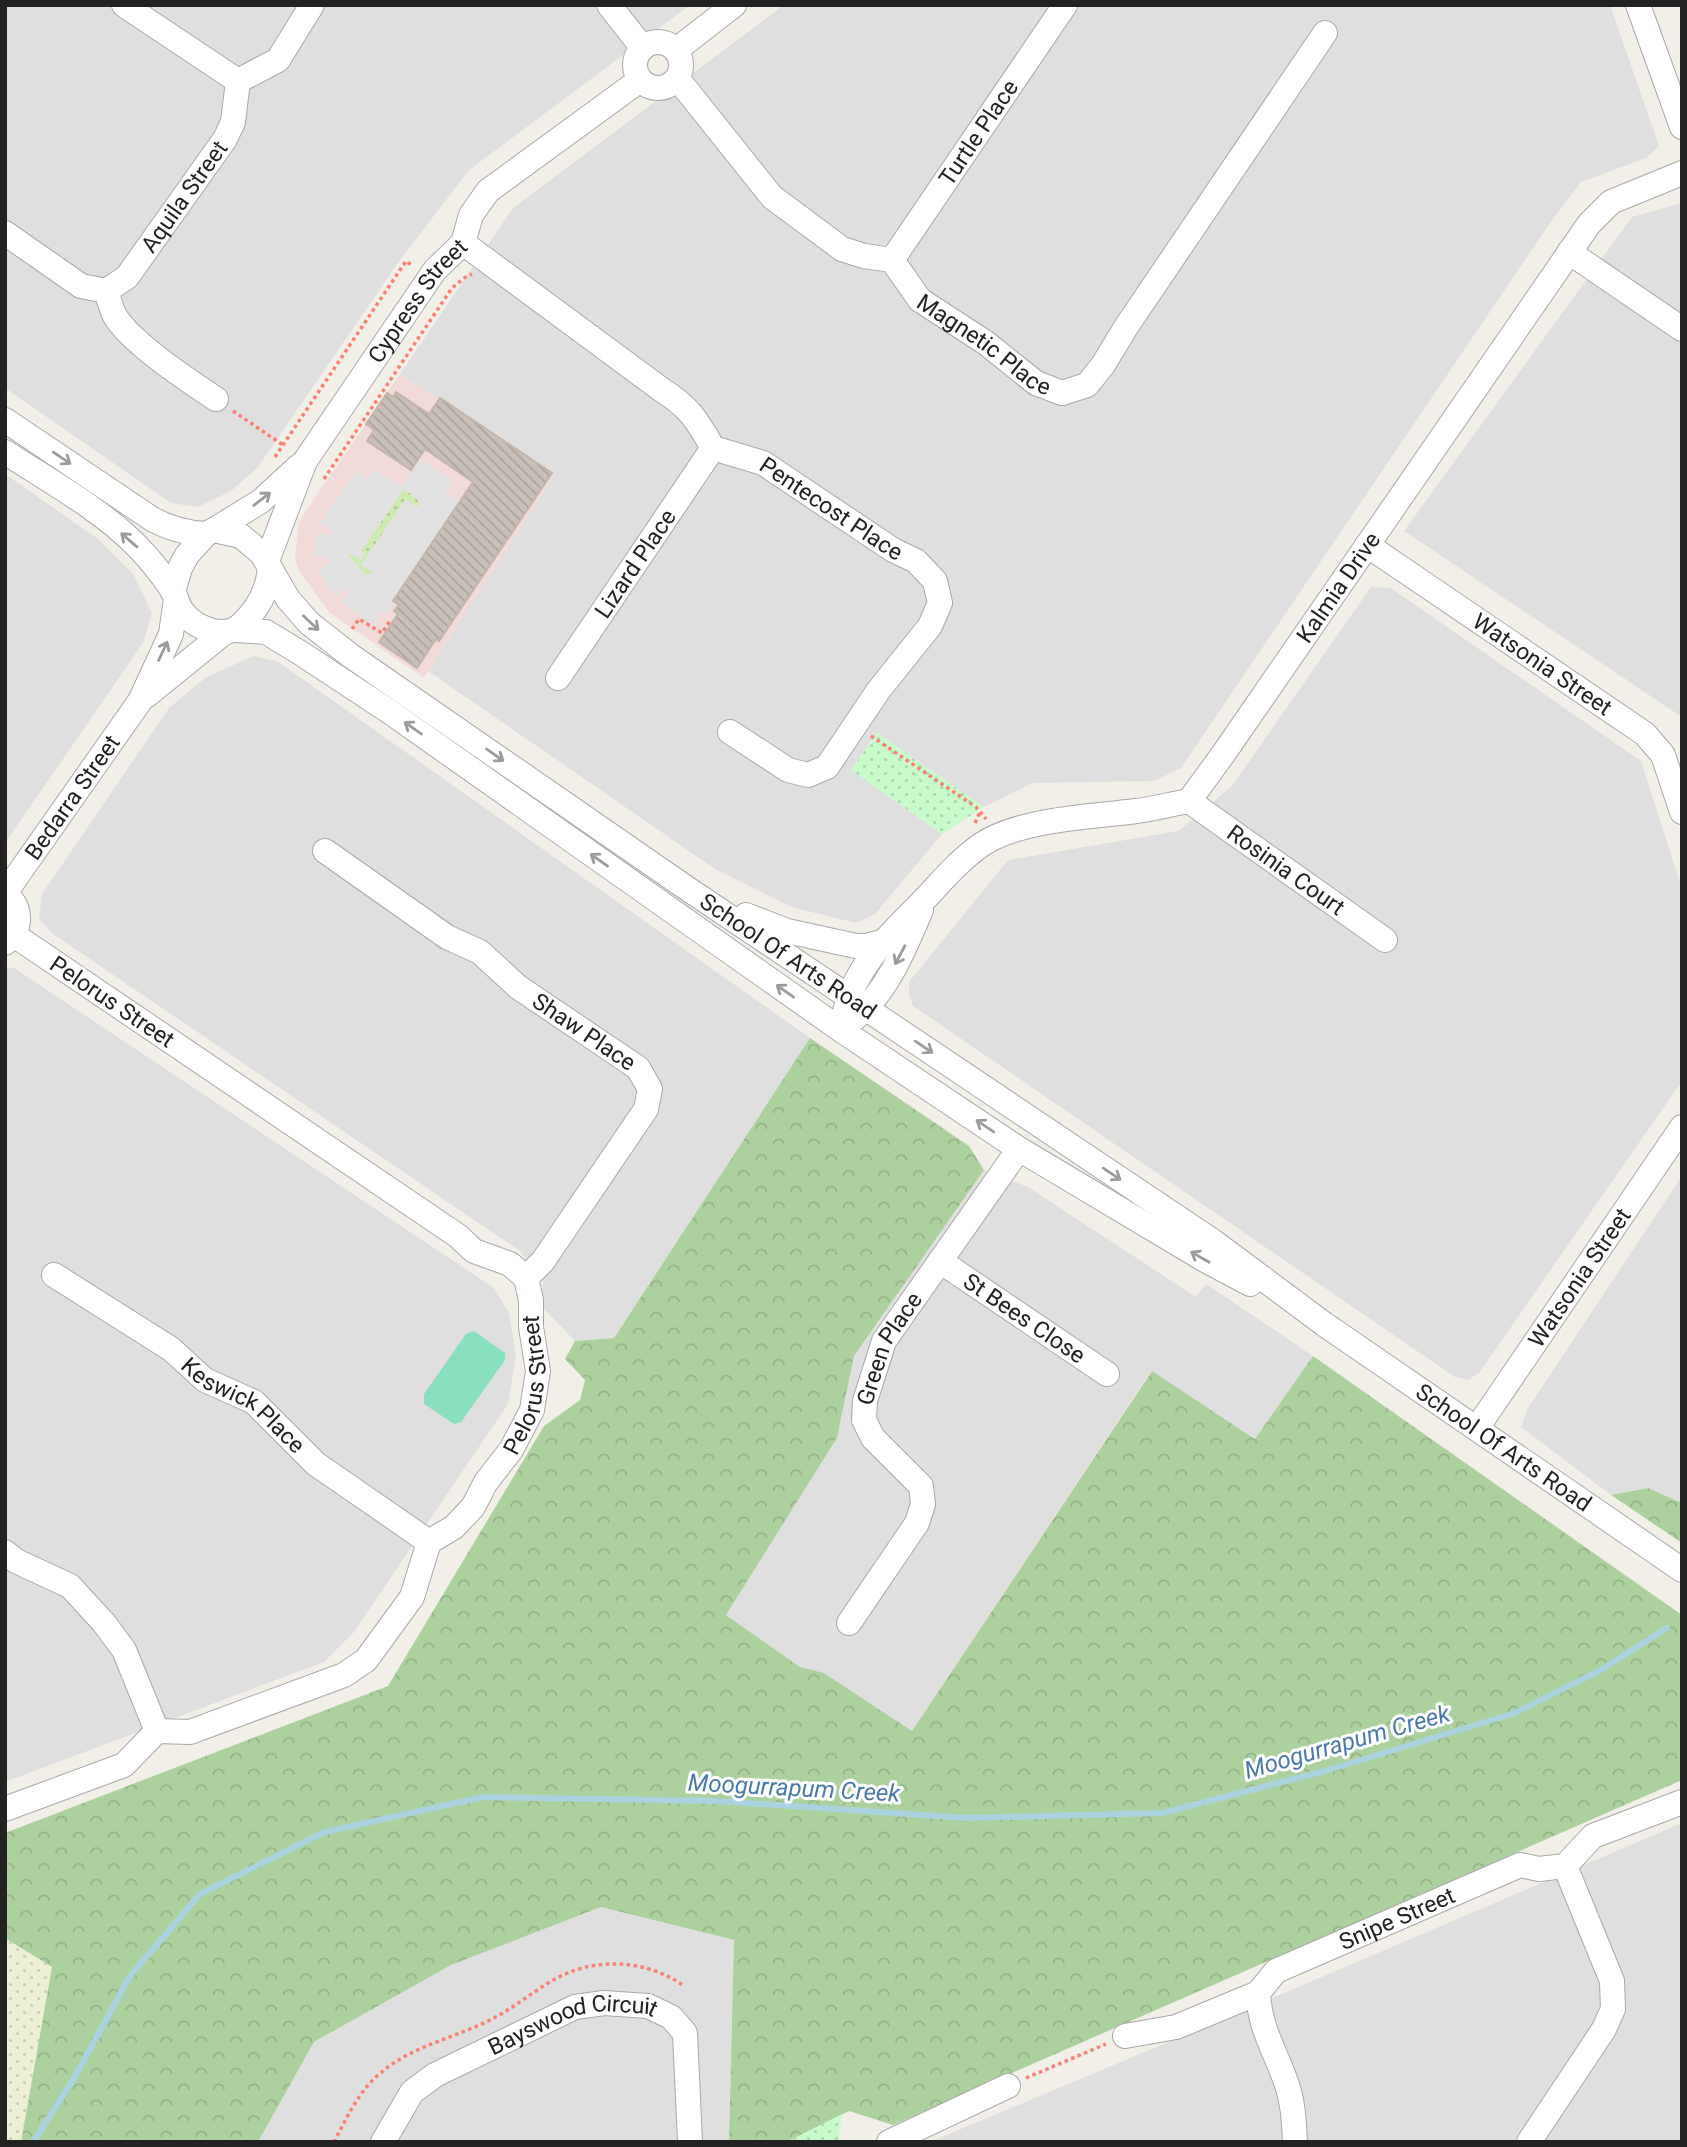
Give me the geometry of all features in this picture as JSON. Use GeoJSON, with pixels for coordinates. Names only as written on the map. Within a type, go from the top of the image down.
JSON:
{"type":"FeatureCollection","features":[{"type":"Feature","properties":{"kind":"street"},"geometry":{"type":"LineString","coordinates":[[124,5],[238,81],[278,60],[312,5]]}},
{"type":"Feature","properties":{"kind":"street"},"geometry":{"type":"LineString","coordinates":[[609,5],[642,47]]}},
{"type":"Feature","properties":{"kind":"street"},"geometry":{"type":"LineString","coordinates":[[676,50],[734,5]]}},
{"type":"Feature","properties":{"kind":"street","name":"Turtle Place"},"geometry":{"type":"LineString","coordinates":[[892,260],[1065,5]]}},
{"type":"Feature","properties":{"kind":"street"},"geometry":{"type":"LineString","coordinates":[[1638,5],[1682,127]]}},
{"type":"Feature","properties":{"kind":"street","name":"Magnetic Place"},"geometry":{"type":"LineString","coordinates":[[892,260],[920,300],[986,343],[1036,383],[1062,393],[1087,385],[1325,33]]}},
{"type":"Feature","properties":{"kind":"street"},"geometry":{"type":"LineString","coordinates":[[653,41],[660,41],[676,50],[681,62],[677,78],[668,86],[653,88],[640,80],[636,74],[635,60],[642,47],[653,41]]}},
{"type":"Feature","properties":{"kind":"street"},"geometry":{"type":"LineString","coordinates":[[677,78],[772,197],[842,249],[864,256],[892,260]]}},
{"type":"Feature","properties":{"kind":"street","name":"Cypress Street"},"geometry":{"type":"LineString","coordinates":[[210,532],[261,501],[305,461],[429,277],[463,243],[471,215],[488,191],[640,80]]}},
{"type":"Feature","properties":{"kind":"street","name":"Aquila Street"},"geometry":{"type":"LineString","coordinates":[[106,291],[127,277],[225,139],[233,121],[238,81]]}},
{"type":"Feature","properties":{"kind":"street","name":"Kalmia Drive"},"geometry":{"type":"LineString","coordinates":[[1189,801],[1589,223],[1611,202],[1682,173]]}},
{"type":"Feature","properties":{"kind":"street"},"geometry":{"type":"LineString","coordinates":[[5,233],[81,286],[106,291],[114,314],[124,328],[182,376],[216,399]]}},
{"type":"Feature","properties":{"kind":"street"},"geometry":{"type":"LineString","coordinates":[[463,243],[683,403],[700,424],[713,447]]}},
{"type":"Feature","properties":{"kind":"street"},"geometry":{"type":"LineString","coordinates":[[1569,252],[1682,329]]}},
{"type":"Feature","properties":{"kind":"street"},"geometry":{"type":"LineString","coordinates":[[5,420],[167,527],[186,533],[210,532],[242,536],[253,544],[269,565],[262,600],[254,613],[231,631],[203,628],[192,622],[136,545],[100,516],[5,452]]}},
{"type":"Feature","properties":{"kind":"street","name":"Lizard Place"},"geometry":{"type":"LineString","coordinates":[[558,678],[713,447]]}},
{"type":"Feature","properties":{"kind":"street","name":"Pentecost Place"},"geometry":{"type":"LineString","coordinates":[[713,447],[763,463],[894,550],[916,561],[935,582],[940,603],[930,626],[877,691],[827,766],[808,775],[788,770],[730,732]]}},
{"type":"Feature","properties":{"kind":"street","name":"Cypress Street"},"geometry":{"type":"LineString","coordinates":[[269,565],[305,461]]}},
{"type":"Feature","properties":{"kind":"street"},"geometry":{"type":"LineString","coordinates":[[174,595],[180,568],[187,555],[210,532]]}},
{"type":"Feature","properties":{"kind":"street","name":"Watsonia Street"},"geometry":{"type":"LineString","coordinates":[[1367,545],[1645,734],[1663,755],[1682,812]]}},
{"type":"Feature","properties":{"kind":"street","name":"School Of Arts Road"},"geometry":{"type":"LineString","coordinates":[[269,565],[288,599],[309,623],[351,656],[685,887],[1214,1242],[1324,1324],[1682,1570]]}},
{"type":"Feature","properties":{"kind":"street","name":"Bedarra Street"},"geometry":{"type":"LineString","coordinates":[[5,893],[140,701],[171,634],[174,595]]}},
{"type":"Feature","properties":{"kind":"street","name":"Bedarra Street"},"geometry":{"type":"LineString","coordinates":[[140,701],[231,631]]}},
{"type":"Feature","properties":{"kind":"street","name":"School Of Arts Road"},"geometry":{"type":"LineString","coordinates":[[231,631],[266,632],[313,661],[841,1030],[1019,1149],[1205,1260],[1324,1324]]}},
{"type":"Feature","properties":{"kind":"street"},"geometry":{"type":"LineString","coordinates":[[841,1030],[858,1002],[881,942],[952,870],[980,846],[999,835],[1061,820],[1139,811],[1189,801]]}},
{"type":"Feature","properties":{"kind":"street","name":"Rosinia Court"},"geometry":{"type":"LineString","coordinates":[[1189,801],[1385,940]]}},
{"type":"Feature","properties":{"kind":"street","name":"Shaw Place"},"geometry":{"type":"LineString","coordinates":[[325,851],[447,937],[480,952],[518,986],[638,1068],[650,1089],[646,1109],[610,1164],[543,1261],[526,1278]]}},
{"type":"Feature","properties":{"kind":"street"},"geometry":{"type":"LineString","coordinates":[[685,887],[787,931],[856,946],[881,942]]}},
{"type":"Feature","properties":{"kind":"street"},"geometry":{"type":"LineString","coordinates":[[5,893],[12,900],[19,917],[9,939]]}},
{"type":"Feature","properties":{"kind":"street"},"geometry":{"type":"LineString","coordinates":[[858,1002],[900,958],[927,898]]}},
{"type":"Feature","properties":{"kind":"street","name":"Pelorus Street"},"geometry":{"type":"LineString","coordinates":[[9,939],[458,1236],[474,1251],[510,1264],[526,1278],[531,1300],[531,1327],[538,1371],[531,1409],[511,1450],[485,1482],[473,1507],[454,1527],[429,1542]]}},
{"type":"Feature","properties":{"kind":"street","name":"Watsonia Street"},"geometry":{"type":"LineString","coordinates":[[1477,1428],[1679,1136]]}},
{"type":"Feature","properties":{"kind":"street","name":"Green Place"},"geometry":{"type":"LineString","coordinates":[[849,1623],[917,1523],[923,1504],[921,1486],[873,1438],[864,1420],[865,1401],[884,1341],[1019,1149]]}},
{"type":"Feature","properties":{"kind":"street","name":"St Bees Close"},"geometry":{"type":"LineString","coordinates":[[940,1261],[1107,1374]]}},
{"type":"Feature","properties":{"kind":"street","name":"Keswick Place"},"geometry":{"type":"LineString","coordinates":[[54,1275],[171,1349],[205,1380],[254,1402],[316,1464],[429,1542]]}},
{"type":"Feature","properties":{"kind":"street"},"geometry":{"type":"LineString","coordinates":[[5,1809],[124,1765],[157,1731],[190,1732],[344,1675],[366,1660],[412,1597],[429,1542]]}},
{"type":"Feature","properties":{"kind":"street"},"geometry":{"type":"LineString","coordinates":[[5,1552],[16,1561],[70,1586],[104,1623],[124,1650],[157,1731]]}},
{"type":"Feature","properties":{"kind":"street"},"geometry":{"type":"LineString","coordinates":[[1529,2142],[1604,2029],[1613,2009],[1612,1981],[1565,1866],[1592,1836],[1682,1802]]}},
{"type":"Feature","properties":{"kind":"street","name":"Snipe Street"},"geometry":{"type":"LineString","coordinates":[[1258,1993],[1276,1971],[1520,1865],[1539,1868],[1565,1866]]}},
{"type":"Feature","properties":{"kind":"street"},"geometry":{"type":"LineString","coordinates":[[1125,2036],[1176,2027],[1258,1993],[1260,2017],[1292,2104],[1295,2142]]}},
{"type":"Feature","properties":{"kind":"street","name":"Bayswood Circuit"},"geometry":{"type":"LineString","coordinates":[[383,2142],[412,2092],[435,2075],[575,2007],[604,2003],[648,2006],[671,2017],[685,2033],[690,2142]]}},
{"type":"Feature","properties":{"kind":"street"},"geometry":{"type":"LineString","coordinates":[[889,2142],[1008,2086]]}},
{"type":"Feature","properties":{"kind":"path"},"geometry":{"type":"LineString","coordinates":[[270,465],[406,261],[429,277]]}},
{"type":"Feature","properties":{"kind":"path"},"geometry":{"type":"LineString","coordinates":[[216,399],[283,445]]}},
{"type":"Feature","properties":{"kind":"path"},"geometry":{"type":"LineString","coordinates":[[351,631],[359,619],[382,633],[390,621]]}},
{"type":"Feature","properties":{"kind":"path"},"geometry":{"type":"LineString","coordinates":[[855,725],[976,807],[999,835]]}},
{"type":"Feature","properties":{"kind":"path"},"geometry":{"type":"LineString","coordinates":[[1008,2086],[1125,2036]]}},
{"type":"Feature","properties":{"kind":"shaded area"},"geometry":{"type":"Polygon","coordinates":[[[5,5],[690,5],[469,170],[400,260],[258,467],[231,491],[198,507],[171,503],[5,388],[5,5]]]}},
{"type":"Feature","properties":{"kind":"shaded area"},"geometry":{"type":"Polygon","coordinates":[[[784,5],[1610,5],[1659,146],[1646,158],[1581,182],[1550,223],[1181,768],[1154,781],[1033,783],[984,807],[877,733],[851,770],[942,834],[875,914],[856,923],[791,907],[715,869],[428,671],[554,476],[400,374],[513,208],[784,5]]]}},
{"type":"Feature","properties":{"kind":"shaded area"},"geometry":{"type":"Polygon","coordinates":[[[1682,203],[1682,717],[1404,531],[1632,217],[1682,203]]]}},
{"type":"Feature","properties":{"kind":"shaded area"},"geometry":{"type":"Polygon","coordinates":[[[400,374],[554,476],[424,678],[330,613],[299,571],[295,558],[299,521],[400,374]]]}},
{"type":"Feature","properties":{"kind":"shaded area"},"geometry":{"type":"Polygon","coordinates":[[[420,459],[453,481],[445,492],[462,504],[387,614],[382,611],[373,625],[341,601],[349,592],[348,588],[336,596],[318,572],[331,561],[315,557],[316,534],[333,535],[332,531],[320,523],[356,471],[368,479],[374,469],[402,487],[420,459]],[[404,489],[361,551],[365,554],[361,560],[349,553],[365,574],[375,574],[361,565],[406,499],[416,506],[419,506],[419,501],[404,489]]]}},
{"type":"Feature","properties":{"kind":"shaded area"},"geometry":{"type":"Polygon","coordinates":[[[5,474],[98,539],[133,574],[152,613],[143,643],[5,843],[5,474]]]}},
{"type":"Feature","properties":{"kind":"shaded area"},"geometry":{"type":"Polygon","coordinates":[[[1371,587],[1391,588],[1641,761],[1682,889],[1682,1081],[1479,1373],[1468,1380],[1455,1377],[913,1006],[909,994],[909,982],[1008,860],[1178,831],[1232,786],[1371,587]]]}},
{"type":"Feature","properties":{"kind":"shaded area"},"geometry":{"type":"Polygon","coordinates":[[[253,656],[277,661],[810,1038],[614,1338],[575,1341],[542,1307],[543,1283],[520,1251],[53,934],[39,919],[42,894],[169,708],[205,678],[253,656]]]}},
{"type":"Feature","properties":{"kind":"shaded area"},"geometry":{"type":"Polygon","coordinates":[[[5,968],[14,968],[494,1288],[509,1313],[516,1355],[508,1404],[354,1632],[324,1662],[5,1782],[5,968]]]}},
{"type":"Feature","properties":{"kind":"shaded area"},"geometry":{"type":"Polygon","coordinates":[[[984,1170],[1028,1187],[1196,1297],[1206,1284],[1313,1356],[1256,1439],[1151,1371],[912,1731],[824,1673],[800,1667],[726,1615],[837,1438],[854,1356],[984,1170]]]}},
{"type":"Feature","properties":{"kind":"shaded area"},"geometry":{"type":"Polygon","coordinates":[[[1682,1176],[1682,1503],[1648,1488],[1611,1495],[1521,1427],[1528,1408],[1682,1176]]]}},
{"type":"Feature","properties":{"kind":"shaded area"},"geometry":{"type":"Polygon","coordinates":[[[1682,1823],[1682,2142],[930,2142],[1228,2017],[1682,1823]]]}},
{"type":"Feature","properties":{"kind":"shaded area"},"geometry":{"type":"Polygon","coordinates":[[[601,1907],[734,1940],[729,2142],[258,2142],[314,2042],[451,1965],[601,1907]]]}},
{"type":"Feature","properties":{"kind":"green space"},"geometry":{"type":"Polygon","coordinates":[[[404,489],[419,501],[419,506],[406,499],[361,565],[375,574],[365,574],[349,556],[349,552],[361,560],[360,552],[404,489]]]}},
{"type":"Feature","properties":{"kind":"green space"},"geometry":{"type":"Polygon","coordinates":[[[877,733],[984,807],[942,834],[851,770],[877,733]]]}},
{"type":"Feature","properties":{"kind":"green space"},"geometry":{"type":"Polygon","coordinates":[[[810,1038],[969,1146],[984,1170],[854,1356],[837,1438],[726,1615],[800,1667],[824,1673],[912,1731],[1152,1371],[1255,1439],[1313,1356],[1682,1615],[1682,1780],[893,2125],[849,2111],[787,2142],[729,2142],[734,1940],[601,1907],[451,1965],[314,2042],[258,2142],[21,2142],[52,1967],[5,1938],[5,1833],[388,1686],[544,1426],[580,1400],[585,1380],[565,1359],[575,1341],[614,1338],[810,1038]]]}},
{"type":"Feature","properties":{"kind":"green space"},"geometry":{"type":"Polygon","coordinates":[[[474,1331],[505,1353],[505,1360],[461,1422],[454,1424],[424,1404],[424,1394],[466,1334],[474,1331]]]}},
{"type":"Feature","properties":{"kind":"green space"},"geometry":{"type":"Polygon","coordinates":[[[1648,1488],[1682,1503],[1682,1543],[1611,1495],[1648,1488]]]}},
{"type":"Feature","properties":{"kind":"green space"},"geometry":{"type":"Polygon","coordinates":[[[5,1938],[52,1967],[21,2142],[5,2142],[5,1938]]]}},
{"type":"Feature","properties":{"kind":"green space"},"geometry":{"type":"Polygon","coordinates":[[[842,2114],[838,2142],[787,2142],[842,2114]]]}},
{"type":"Feature","properties":{"kind":"building"},"geometry":{"type":"Polygon","coordinates":[[[396,392],[429,414],[440,398],[552,473],[439,641],[436,639],[417,668],[379,642],[398,614],[394,611],[399,605],[393,601],[473,482],[425,449],[411,470],[367,441],[374,430],[366,424],[387,393],[393,397],[396,392]]]}},
{"type":"Feature","properties":{"kind":"waterway","name":"Moogurrapum Creek"},"geometry":{"type":"LineString","coordinates":[[33,2142],[73,2080],[130,1976],[200,1894],[325,1832],[483,1797],[716,1801],[967,1818],[1162,1813],[1325,1771],[1515,1713],[1599,1671],[1667,1628]]}}]}
